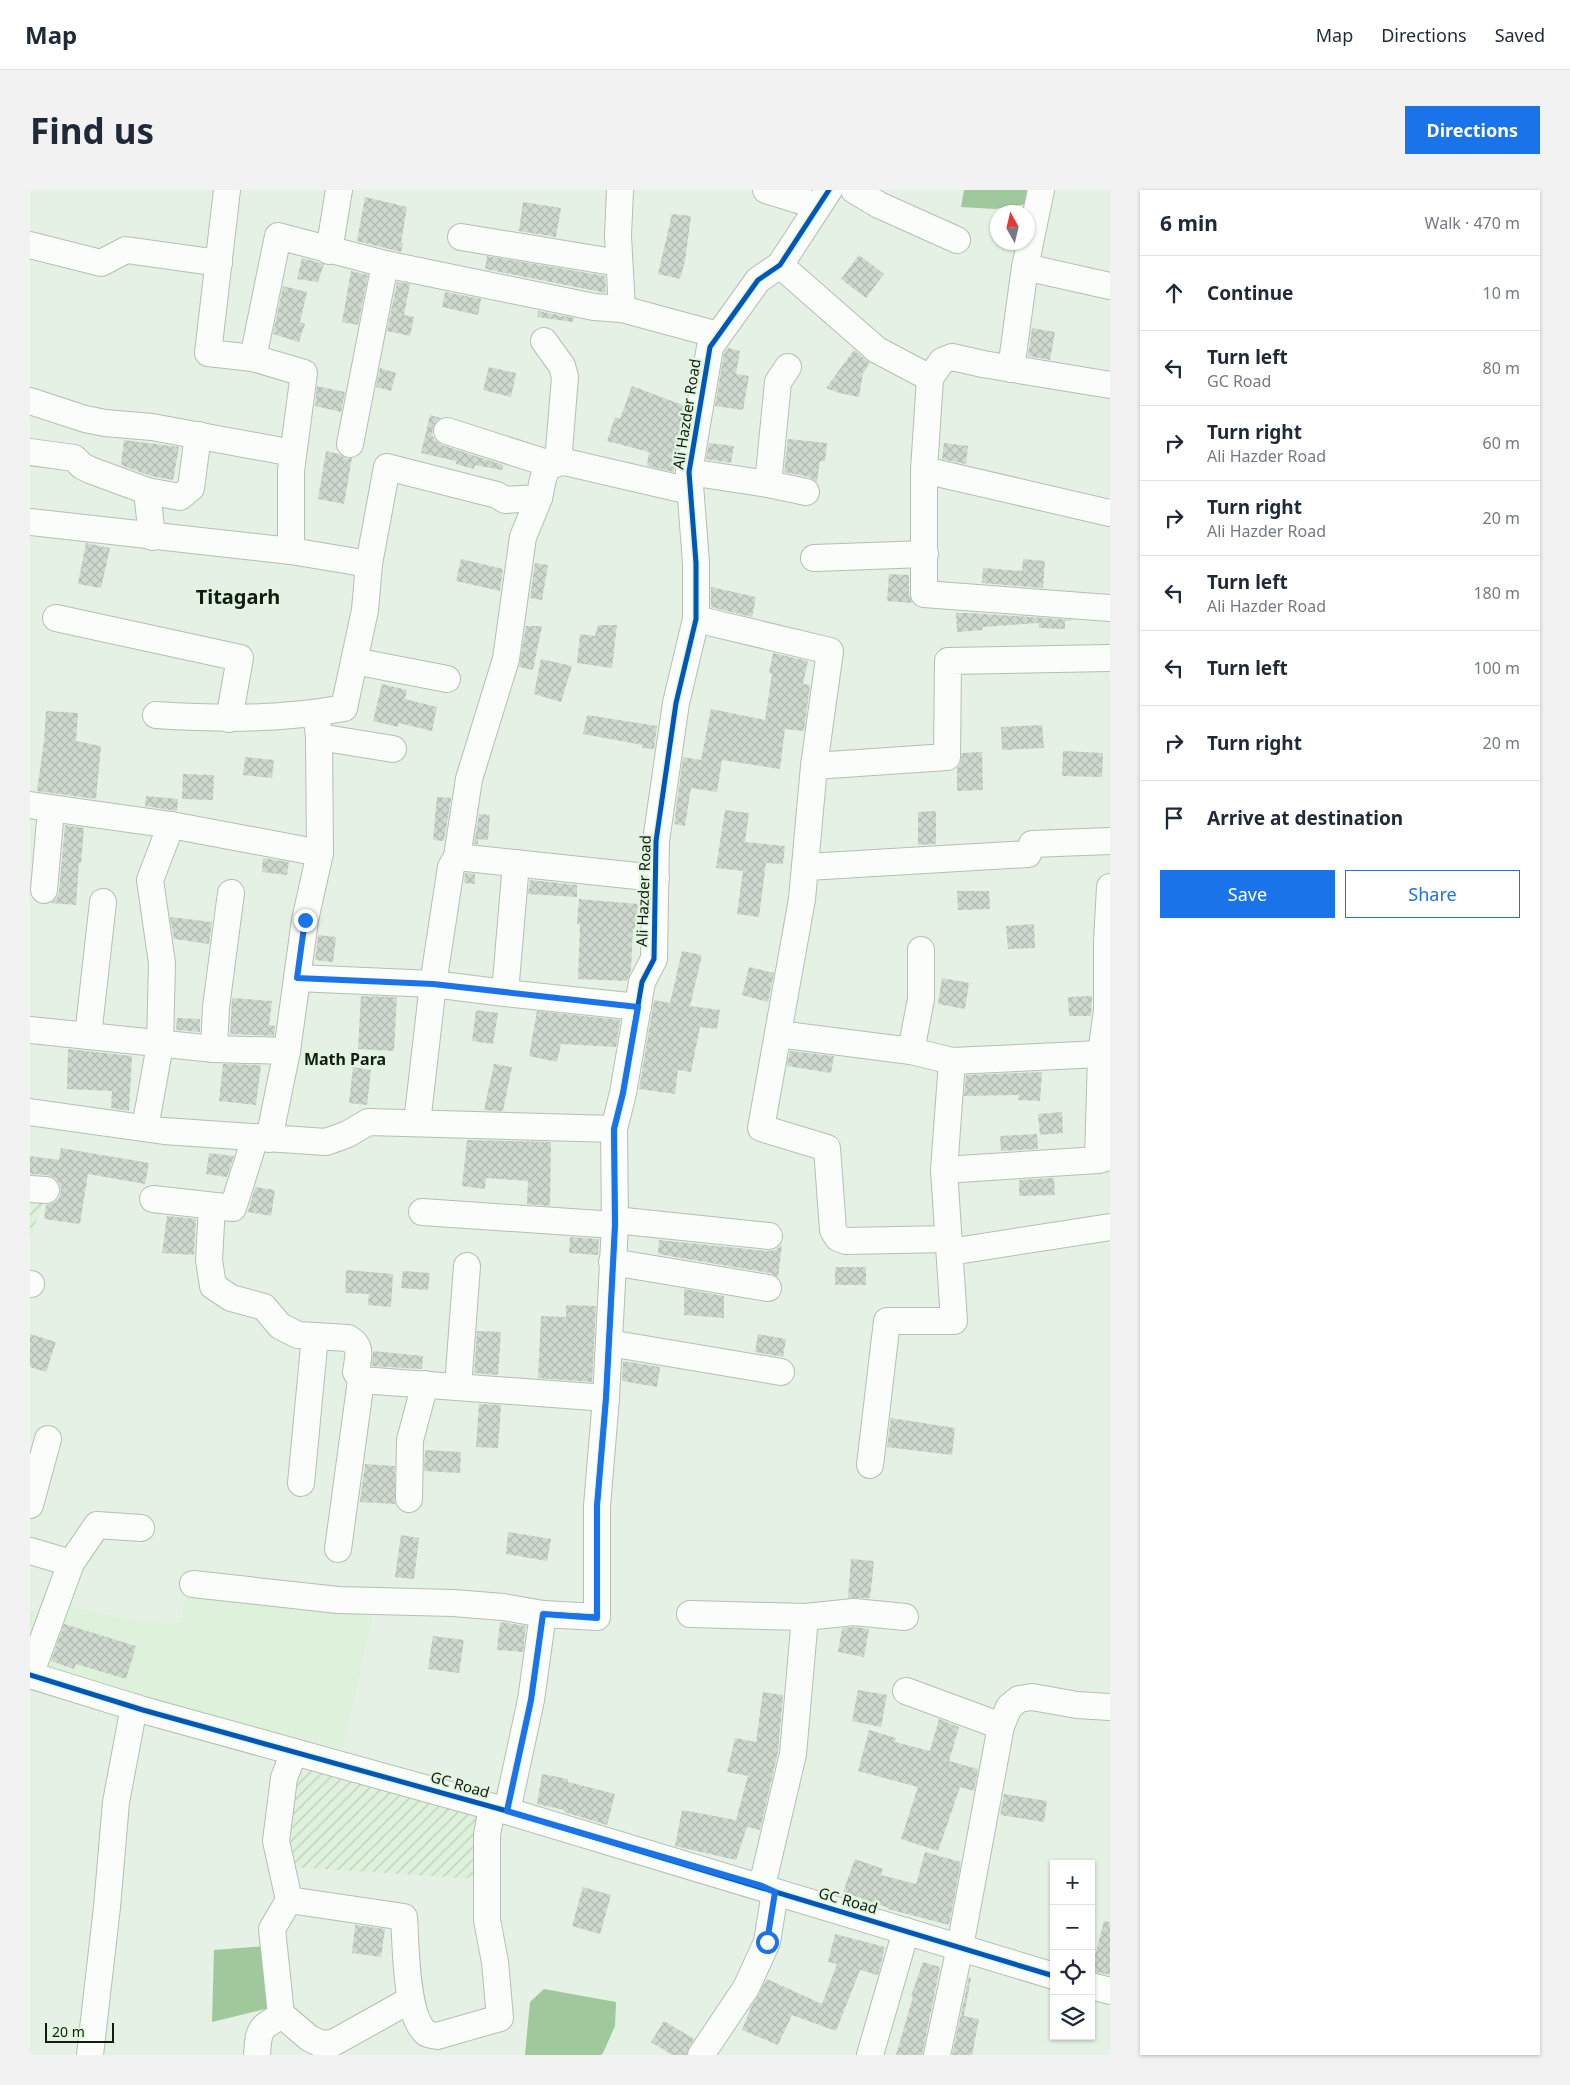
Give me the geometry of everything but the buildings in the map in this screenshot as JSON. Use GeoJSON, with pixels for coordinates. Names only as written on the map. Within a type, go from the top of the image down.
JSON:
{"type":"FeatureCollection","features":[{"type":"Feature","properties":{"kind":"street"},"geometry":{"type":"LineString","coordinates":[[227,190],[208,353],[253,358],[304,373],[291,471],[291,551]]}},
{"type":"Feature","properties":{"kind":"street"},"geometry":{"type":"LineString","coordinates":[[330,251],[339,190]]}},
{"type":"Feature","properties":{"kind":"street"},"geometry":{"type":"LineString","coordinates":[[620,190],[618,236],[622,309]]}},
{"type":"Feature","properties":{"kind":"street"},"geometry":{"type":"LineString","coordinates":[[766,190],[823,198]]}},
{"type":"Feature","properties":{"kind":"street"},"geometry":{"type":"LineString","coordinates":[[854,190],[879,205],[957,240]]}},
{"type":"Feature","properties":{"kind":"street"},"geometry":{"type":"LineString","coordinates":[[1011,369],[1025,267],[1042,190]]}},
{"type":"Feature","properties":{"kind":"street","name":"Ali Hazder Road"},"geometry":{"type":"LineString","coordinates":[[543,1614],[597,1618],[597,1506],[606,1398],[615,1223],[614,1129],[623,1093],[642,982],[654,959],[656,841],[676,703],[696,619],[696,563],[690,482],[710,347],[758,280],[780,265],[823,198]]}},
{"type":"Feature","properties":{"kind":"street"},"geometry":{"type":"LineString","coordinates":[[253,358],[278,236],[386,264],[594,307],[622,309],[718,335]]}},
{"type":"Feature","properties":{"kind":"street"},"geometry":{"type":"LineString","coordinates":[[461,237],[619,263]]}},
{"type":"Feature","properties":{"kind":"street"},"geometry":{"type":"LineString","coordinates":[[30,245],[101,263],[126,250],[219,263]]}},
{"type":"Feature","properties":{"kind":"street"},"geometry":{"type":"LineString","coordinates":[[350,444],[386,264]]}},
{"type":"Feature","properties":{"kind":"street"},"geometry":{"type":"LineString","coordinates":[[780,265],[877,350],[930,378]]}},
{"type":"Feature","properties":{"kind":"street"},"geometry":{"type":"LineString","coordinates":[[1025,267],[1110,286]]}},
{"type":"Feature","properties":{"kind":"street"},"geometry":{"type":"LineString","coordinates":[[544,342],[562,366],[566,377],[554,463]]}},
{"type":"Feature","properties":{"kind":"street"},"geometry":{"type":"LineString","coordinates":[[1110,385],[1011,369],[952,357],[942,361],[930,378],[924,470],[924,594],[1110,608]]}},
{"type":"Feature","properties":{"kind":"street"},"geometry":{"type":"LineString","coordinates":[[768,484],[778,382],[788,367]]}},
{"type":"Feature","properties":{"kind":"street"},"geometry":{"type":"LineString","coordinates":[[30,401],[85,419],[105,423],[152,427],[293,453]]}},
{"type":"Feature","properties":{"kind":"street"},"geometry":{"type":"LineString","coordinates":[[447,431],[554,463],[565,462],[690,482],[768,484],[806,492]]}},
{"type":"Feature","properties":{"kind":"street"},"geometry":{"type":"LineString","coordinates":[[30,452],[74,458],[82,466],[90,470],[147,491],[180,497],[187,493],[190,488],[198,435]]}},
{"type":"Feature","properties":{"kind":"street"},"geometry":{"type":"LineString","coordinates":[[418,1123],[433,984],[451,867],[457,857],[469,779],[506,659],[524,537],[539,498],[546,468],[554,463]]}},
{"type":"Feature","properties":{"kind":"street"},"geometry":{"type":"LineString","coordinates":[[318,725],[344,708],[365,610],[369,564],[387,467],[497,495],[505,500],[539,498]]}},
{"type":"Feature","properties":{"kind":"street"},"geometry":{"type":"LineString","coordinates":[[924,470],[1110,513]]}},
{"type":"Feature","properties":{"kind":"street"},"geometry":{"type":"LineString","coordinates":[[147,491],[152,537]]}},
{"type":"Feature","properties":{"kind":"street"},"geometry":{"type":"LineString","coordinates":[[30,522],[291,551],[369,564]]}},
{"type":"Feature","properties":{"kind":"street"},"geometry":{"type":"LineString","coordinates":[[814,558],[924,554]]}},
{"type":"Feature","properties":{"kind":"street"},"geometry":{"type":"LineString","coordinates":[[56,618],[240,658],[229,719]]}},
{"type":"Feature","properties":{"kind":"street"},"geometry":{"type":"LineString","coordinates":[[696,619],[830,651],[814,766],[806,867],[761,1128],[827,1148],[833,1230],[838,1238],[846,1241],[949,1246],[1110,1227]]}},
{"type":"Feature","properties":{"kind":"street"},"geometry":{"type":"LineString","coordinates":[[814,766],[947,757],[948,662],[1110,658]]}},
{"type":"Feature","properties":{"kind":"street"},"geometry":{"type":"LineString","coordinates":[[354,662],[447,679]]}},
{"type":"Feature","properties":{"kind":"street"},"geometry":{"type":"LineString","coordinates":[[156,715],[318,725],[393,749]]}},
{"type":"Feature","properties":{"kind":"street"},"geometry":{"type":"LineString","coordinates":[[153,1199],[233,1208],[262,1138],[287,1051],[305,920],[320,853],[318,725]]}},
{"type":"Feature","properties":{"kind":"street"},"geometry":{"type":"LineString","coordinates":[[44,890],[40,807],[171,825],[320,853]]}},
{"type":"Feature","properties":{"kind":"street"},"geometry":{"type":"LineString","coordinates":[[145,1128],[160,1045],[162,962],[150,880],[171,825]]}},
{"type":"Feature","properties":{"kind":"street"},"geometry":{"type":"LineString","coordinates":[[806,867],[1028,854],[1032,844],[1110,841]]}},
{"type":"Feature","properties":{"kind":"street"},"geometry":{"type":"LineString","coordinates":[[457,857],[656,878]]}},
{"type":"Feature","properties":{"kind":"street"},"geometry":{"type":"LineString","coordinates":[[504,993],[516,863]]}},
{"type":"Feature","properties":{"kind":"street"},"geometry":{"type":"LineString","coordinates":[[944,1170],[1104,1158],[1101,1054],[1109,1010],[1107,941],[1110,887]]}},
{"type":"Feature","properties":{"kind":"street"},"geometry":{"type":"LineString","coordinates":[[214,1050],[216,1007],[231,894]]}},
{"type":"Feature","properties":{"kind":"street"},"geometry":{"type":"LineString","coordinates":[[88,1036],[103,902]]}},
{"type":"Feature","properties":{"kind":"street"},"geometry":{"type":"LineString","coordinates":[[911,1051],[921,999],[921,950]]}},
{"type":"Feature","properties":{"kind":"street"},"geometry":{"type":"LineString","coordinates":[[297,978],[433,984],[638,1007]]}},
{"type":"Feature","properties":{"kind":"street"},"geometry":{"type":"LineString","coordinates":[[30,1030],[214,1050],[287,1051]]}},
{"type":"Feature","properties":{"kind":"street"},"geometry":{"type":"LineString","coordinates":[[778,1034],[911,1051],[952,1061],[1101,1054]]}},
{"type":"Feature","properties":{"kind":"street"},"geometry":{"type":"LineString","coordinates":[[870,1466],[887,1321],[954,1321],[944,1170],[952,1061]]}},
{"type":"Feature","properties":{"kind":"street"},"geometry":{"type":"LineString","coordinates":[[30,1112],[145,1128],[326,1142],[348,1134],[368,1122],[614,1129]]}},
{"type":"Feature","properties":{"kind":"street"},"geometry":{"type":"LineString","coordinates":[[212,1206],[208,1260],[213,1286],[231,1298],[264,1307],[280,1326],[298,1335],[348,1338],[355,1342],[359,1349],[356,1372],[361,1380],[338,1550]]}},
{"type":"Feature","properties":{"kind":"street"},"geometry":{"type":"LineString","coordinates":[[422,1212],[615,1223],[769,1236]]}},
{"type":"Feature","properties":{"kind":"street"},"geometry":{"type":"LineString","coordinates":[[612,1262],[768,1288]]}},
{"type":"Feature","properties":{"kind":"street"},"geometry":{"type":"LineString","coordinates":[[458,1386],[467,1266]]}},
{"type":"Feature","properties":{"kind":"street"},"geometry":{"type":"LineString","coordinates":[[301,1483],[315,1336]]}},
{"type":"Feature","properties":{"kind":"street"},"geometry":{"type":"LineString","coordinates":[[609,1343],[780,1372]]}},
{"type":"Feature","properties":{"kind":"street"},"geometry":{"type":"LineString","coordinates":[[361,1380],[606,1398]]}},
{"type":"Feature","properties":{"kind":"street"},"geometry":{"type":"LineString","coordinates":[[409,1500],[410,1440],[425,1384]]}},
{"type":"Feature","properties":{"kind":"street"},"geometry":{"type":"LineString","coordinates":[[30,1505],[48,1439]]}},
{"type":"Feature","properties":{"kind":"street"},"geometry":{"type":"LineString","coordinates":[[30,1675],[71,1562],[97,1525],[140,1528]]}},
{"type":"Feature","properties":{"kind":"street"},"geometry":{"type":"LineString","coordinates":[[30,1552],[71,1562]]}},
{"type":"Feature","properties":{"kind":"street"},"geometry":{"type":"LineString","coordinates":[[193,1584],[338,1600],[453,1603],[504,1607],[543,1614],[531,1700],[499,1809],[487,1835],[487,1920],[495,1962],[500,2018],[437,2036],[428,2034],[420,2026],[410,2000],[404,1917],[289,1900]]}},
{"type":"Feature","properties":{"kind":"street"},"geometry":{"type":"LineString","coordinates":[[690,1614],[806,1617],[854,1612],[905,1616]]}},
{"type":"Feature","properties":{"kind":"street"},"geometry":{"type":"LineString","coordinates":[[701,2055],[746,1988],[767,1942],[768,1889],[792,1754],[806,1617]]}},
{"type":"Feature","properties":{"kind":"street","name":"GC Road"},"geometry":{"type":"LineString","coordinates":[[30,1675],[134,1707],[499,1809],[1050,1975]]}},
{"type":"Feature","properties":{"kind":"street"},"geometry":{"type":"LineString","coordinates":[[906,1691],[1001,1726]]}},
{"type":"Feature","properties":{"kind":"street"},"geometry":{"type":"LineString","coordinates":[[936,2055],[960,1947],[1001,1726],[1009,1707],[1019,1698],[1032,1697],[1077,1705],[1110,1707]]}},
{"type":"Feature","properties":{"kind":"street"},"geometry":{"type":"LineString","coordinates":[[90,2055],[107,1907],[116,1802],[134,1707]]}},
{"type":"Feature","properties":{"kind":"street"},"geometry":{"type":"LineString","coordinates":[[294,1752],[284,1778],[276,1841],[289,1900],[272,1929],[281,2014],[309,2038],[321,2044],[333,2043],[410,2000]]}},
{"type":"Feature","properties":{"kind":"street"},"geometry":{"type":"LineString","coordinates":[[870,2055],[906,1931]]}},
{"type":"Feature","properties":{"kind":"street"},"geometry":{"type":"LineString","coordinates":[[1095,1987],[1110,1991]]}},
{"type":"Feature","properties":{"kind":"street"},"geometry":{"type":"LineString","coordinates":[[257,2055],[258,2039],[264,2027],[281,2014]]}},
{"type":"Feature","properties":{"kind":"shaded area"},"geometry":{"type":"Polygon","coordinates":[[[964,190],[1030,190],[1027,204],[990,205],[990,209],[961,207],[964,190]]]}},
{"type":"Feature","properties":{"kind":"shaded area"},"geometry":{"type":"Polygon","coordinates":[[[30,1194],[46,1195],[30,1238],[30,1194]]]}},
{"type":"Feature","properties":{"kind":"shaded area"},"geometry":{"type":"Polygon","coordinates":[[[187,1587],[374,1608],[343,1749],[149,1705],[30,1667],[30,1610],[45,1616],[50,1602],[140,1622],[181,1623],[187,1587]]]}},
{"type":"Feature","properties":{"kind":"shaded area"},"geometry":{"type":"Polygon","coordinates":[[[296,1762],[481,1816],[479,1879],[291,1867],[285,1802],[296,1762]]]}},
{"type":"Feature","properties":{"kind":"shaded area"},"geometry":{"type":"Polygon","coordinates":[[[266,1946],[277,2006],[212,2022],[214,1950],[266,1946]]]}},
{"type":"Feature","properties":{"kind":"shaded area"},"geometry":{"type":"Polygon","coordinates":[[[544,1989],[616,2002],[615,2026],[601,2055],[525,2055],[530,2002],[544,1989]]]}},
{"type":"Feature","properties":{"kind":"cycle path"},"geometry":{"type":"LineString","coordinates":[[507,1811],[531,1700],[543,1614],[597,1617],[597,1506],[606,1398],[615,1225],[614,1129],[623,1093],[642,982],[654,959],[656,841],[676,703],[696,619],[696,563],[689,472],[710,347],[758,280],[780,265],[829,190]]}},
{"type":"Feature","properties":{"kind":"cycle path"},"geometry":{"type":"LineString","coordinates":[[30,1675],[143,1710],[507,1811],[1050,1975]]}},
{"type":"Feature","properties":{"kind":"district","name":"Titagarh"},"geometry":{"type":"Point","coordinates":[238,597]}},
{"type":"Feature","properties":{"kind":"district","name":"Math Para"},"geometry":{"type":"Point","coordinates":[345,1059]}},
{"type":"Feature","properties":{"kind":"route"},"geometry":{"type":"LineString","coordinates":[[305,920],[297,978],[433,984],[638,1007],[623,1093],[614,1129],[615,1225],[606,1398],[597,1506],[597,1618],[543,1614],[531,1700],[507,1811],[762,1886],[775,1892],[767,1942]]}}]}
